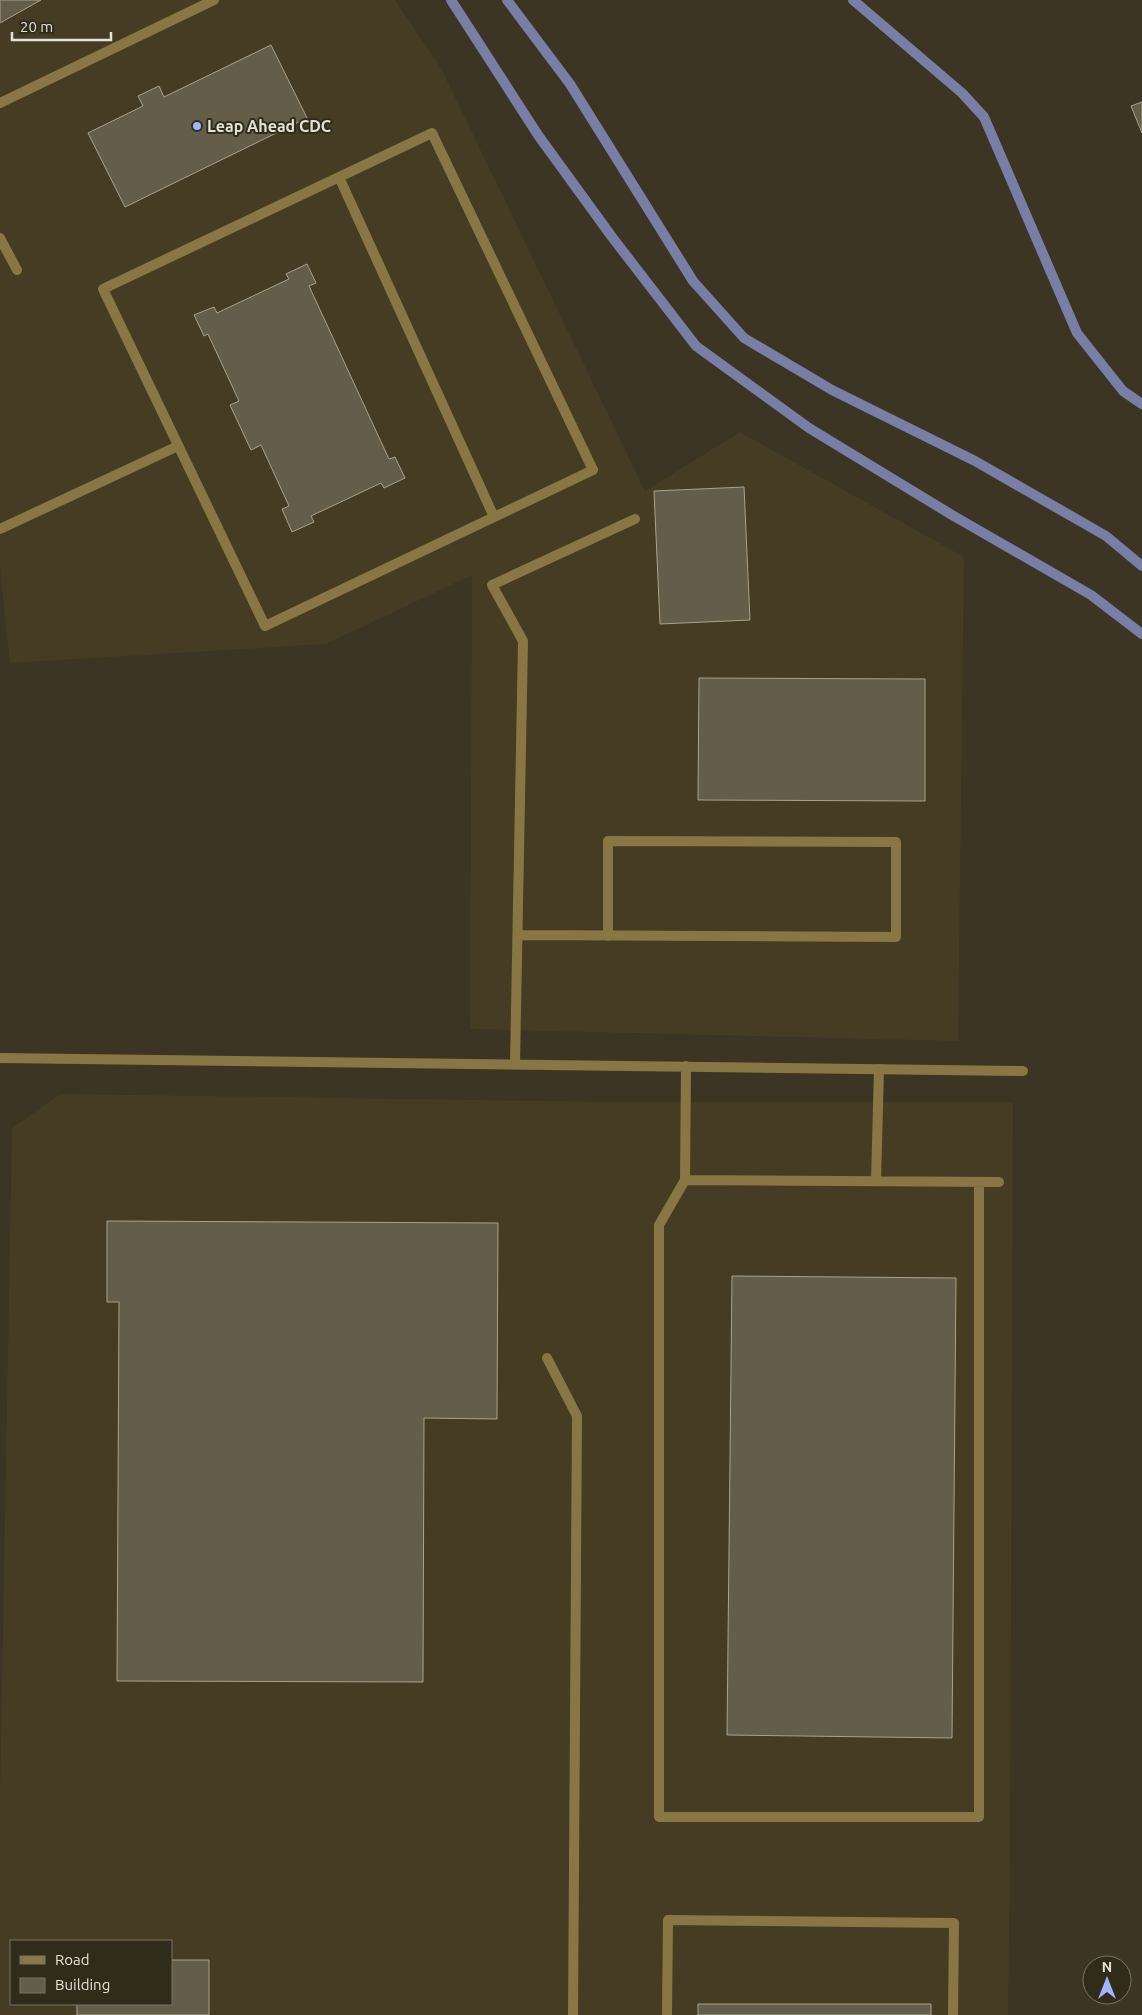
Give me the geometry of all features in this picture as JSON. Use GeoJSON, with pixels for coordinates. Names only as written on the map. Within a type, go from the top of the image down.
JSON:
{"type":"FeatureCollection","features":[{"type":"Feature","properties":{"kind":"street"},"geometry":{"type":"LineString","coordinates":[[0,103],[214,0]]}},
{"type":"Feature","properties":{"kind":"street"},"geometry":{"type":"LineString","coordinates":[[432,133],[593,470],[265,626],[178,446],[104,289],[432,133]]}},
{"type":"Feature","properties":{"kind":"street"},"geometry":{"type":"LineString","coordinates":[[339,177],[494,517]]}},
{"type":"Feature","properties":{"kind":"street"},"geometry":{"type":"LineString","coordinates":[[0,238],[17,270]]}},
{"type":"Feature","properties":{"kind":"street"},"geometry":{"type":"LineString","coordinates":[[0,529],[178,446]]}},
{"type":"Feature","properties":{"kind":"street"},"geometry":{"type":"LineString","coordinates":[[515,1064],[523,640],[492,585],[635,519]]}},
{"type":"Feature","properties":{"kind":"street"},"geometry":{"type":"LineString","coordinates":[[518,935],[608,936],[896,937],[896,842],[608,841],[608,936]]}},
{"type":"Feature","properties":{"kind":"street"},"geometry":{"type":"LineString","coordinates":[[0,1058],[1023,1071]]}},
{"type":"Feature","properties":{"kind":"street"},"geometry":{"type":"LineString","coordinates":[[686,1066],[685,1180],[659,1225],[659,1817],[980,1817],[980,1182]]}},
{"type":"Feature","properties":{"kind":"street"},"geometry":{"type":"LineString","coordinates":[[876,1181],[879,1069]]}},
{"type":"Feature","properties":{"kind":"street"},"geometry":{"type":"LineString","coordinates":[[685,1180],[999,1182]]}},
{"type":"Feature","properties":{"kind":"street"},"geometry":{"type":"LineString","coordinates":[[547,1358],[577,1416],[572,2015]]}},
{"type":"Feature","properties":{"kind":"street"},"geometry":{"type":"LineString","coordinates":[[667,2015],[668,1920],[954,1923],[953,2015]]}},
{"type":"Feature","properties":{"kind":"shaded area"},"geometry":{"type":"Polygon","coordinates":[[[0,0],[395,0],[441,68],[645,491],[740,432],[964,557],[958,1041],[470,1029],[472,575],[326,644],[10,663],[0,569],[0,0]]]}},
{"type":"Feature","properties":{"kind":"shaded area"},"geometry":{"type":"Polygon","coordinates":[[[60,1094],[617,1102],[1013,1102],[1008,2015],[0,2015],[0,1796],[12,1128],[60,1094]]]}},
{"type":"Feature","properties":{"kind":"building"},"geometry":{"type":"Polygon","coordinates":[[[0,0],[41,0],[0,23],[0,0]]]}},
{"type":"Feature","properties":{"kind":"building","name":"Leap Ahead CDC"},"geometry":{"type":"Polygon","coordinates":[[[271,45],[307,118],[125,207],[88,133],[143,106],[138,96],[159,86],[164,97],[271,45]]]}},
{"type":"Feature","properties":{"kind":"building"},"geometry":{"type":"Polygon","coordinates":[[[1142,102],[1142,133],[1131,106],[1142,102]]]}},
{"type":"Feature","properties":{"kind":"building"},"geometry":{"type":"Polygon","coordinates":[[[307,264],[316,283],[309,286],[389,459],[395,457],[405,478],[384,488],[381,483],[311,516],[314,522],[292,532],[282,509],[289,506],[261,445],[251,450],[230,405],[239,401],[208,334],[204,336],[194,315],[214,307],[217,313],[289,279],[286,274],[307,264]]]}},
{"type":"Feature","properties":{"kind":"building"},"geometry":{"type":"Polygon","coordinates":[[[744,487],[750,620],[660,624],[654,491],[744,487]]]}},
{"type":"Feature","properties":{"kind":"building"},"geometry":{"type":"Polygon","coordinates":[[[699,678],[925,679],[925,801],[698,800],[699,678]]]}},
{"type":"Feature","properties":{"kind":"building"},"geometry":{"type":"Polygon","coordinates":[[[107,1221],[498,1223],[497,1419],[424,1418],[423,1682],[117,1681],[119,1302],[107,1302],[107,1221]]]}},
{"type":"Feature","properties":{"kind":"building"},"geometry":{"type":"Polygon","coordinates":[[[732,1276],[956,1278],[952,1738],[727,1735],[732,1276]]]}},
{"type":"Feature","properties":{"kind":"building"},"geometry":{"type":"Polygon","coordinates":[[[172,1960],[209,1960],[209,2015],[77,2015],[77,2005],[172,2005],[172,1960]]]}},
{"type":"Feature","properties":{"kind":"building"},"geometry":{"type":"Polygon","coordinates":[[[698,2004],[931,2004],[931,2015],[698,2015],[698,2004]]]}},
{"type":"Feature","properties":{"kind":"waterway"},"geometry":{"type":"LineString","coordinates":[[451,0],[538,135],[612,237],[696,346],[809,428],[952,515],[1091,595],[1142,634]]}},
{"type":"Feature","properties":{"kind":"waterway"},"geometry":{"type":"LineString","coordinates":[[507,0],[570,84],[693,281],[744,338],[832,390],[975,461],[1106,536],[1142,566]]}},
{"type":"Feature","properties":{"kind":"waterway"},"geometry":{"type":"LineString","coordinates":[[853,0],[962,93],[984,117],[1077,333],[1123,391],[1142,404]]}},
{"type":"Feature","properties":{"kind":"place","name":"Leap Ahead CDC"},"geometry":{"type":"Point","coordinates":[197,126]}}]}
